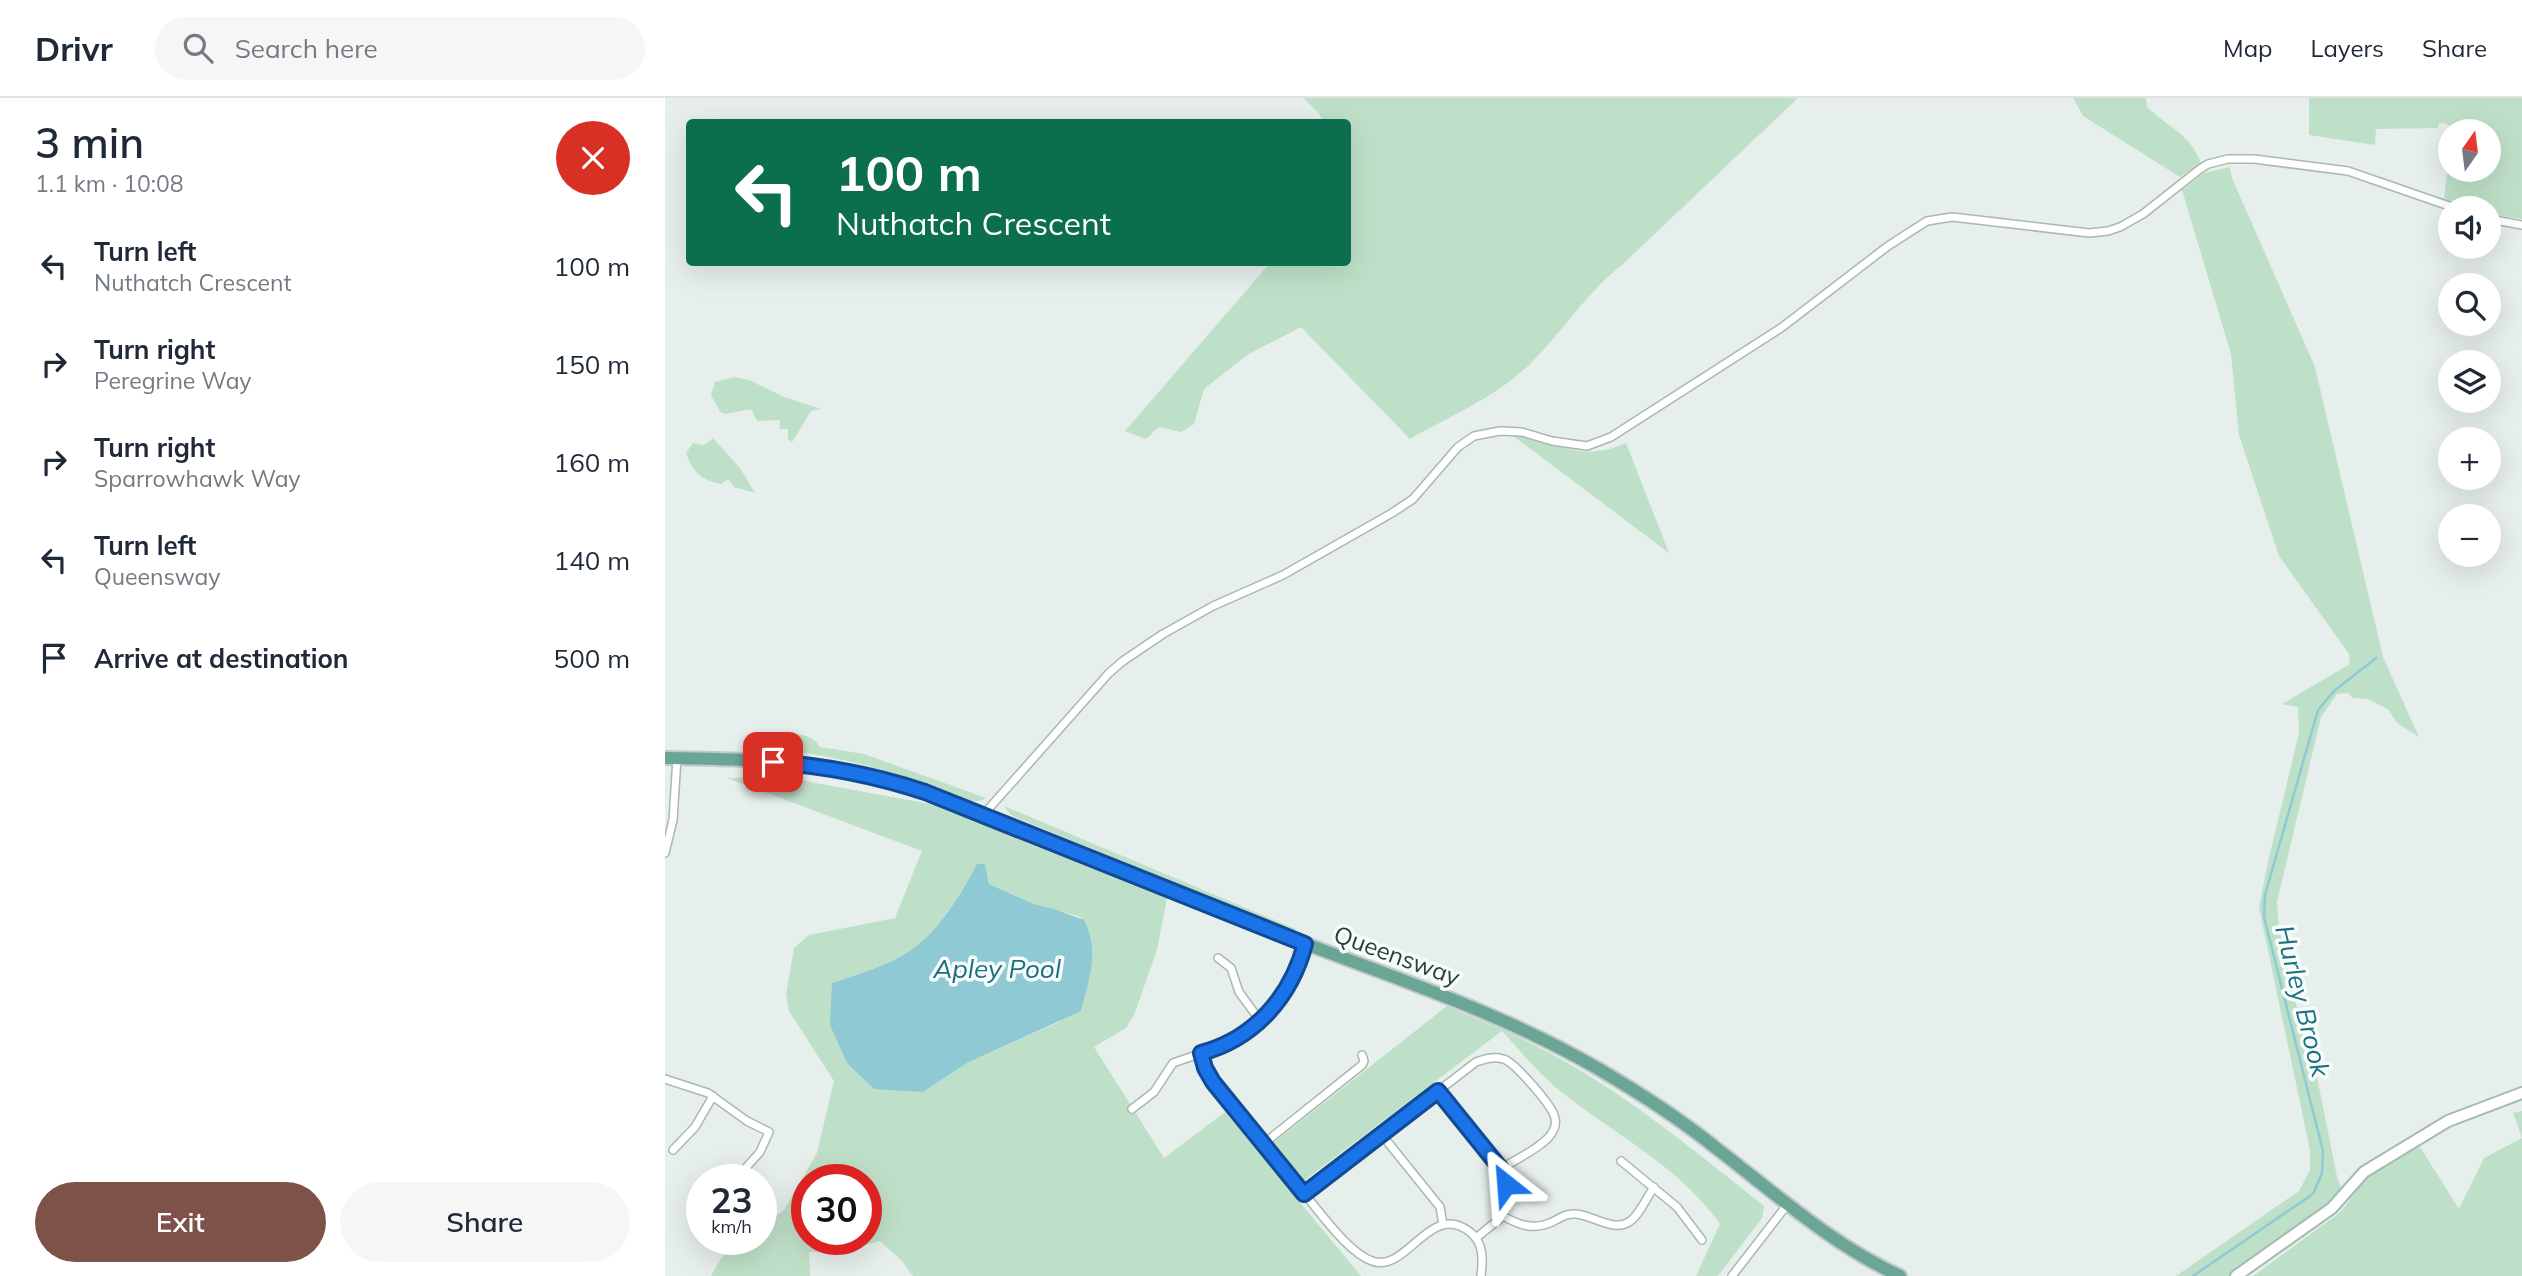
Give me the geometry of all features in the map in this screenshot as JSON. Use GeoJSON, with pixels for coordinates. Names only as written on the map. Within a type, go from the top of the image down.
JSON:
{"type":"FeatureCollection","features":[{"type":"Feature","properties":{"kind":"main road","name":"Queensway"},"geometry":{"type":"LineString","coordinates":[[671,758],[828,766],[884,778],[984,814],[1305,944],[1465,1003],[1573,1055],[1677,1119],[1715,1146],[1816,1228],[1867,1261],[1900,1276]]}},
{"type":"Feature","properties":{"kind":"street"},"geometry":{"type":"LineString","coordinates":[[984,814],[1109,673],[1123,661],[1203,612],[1283,575],[1392,513],[1413,499],[1458,447],[1474,436],[1500,431],[1522,432],[1552,442],[1587,446],[1611,437],[1781,328],[1927,221],[1952,217],[2089,233],[2108,231],[2143,214],[2208,164],[2228,159],[2254,159],[2348,171],[2438,202]]}},
{"type":"Feature","properties":{"kind":"street"},"geometry":{"type":"LineString","coordinates":[[2501,221],[2522,225]]}},
{"type":"Feature","properties":{"kind":"street"},"geometry":{"type":"LineString","coordinates":[[665,853],[673,820],[671,758]]}},
{"type":"Feature","properties":{"kind":"street"},"geometry":{"type":"LineString","coordinates":[[1132,1109],[1154,1093],[1173,1063],[1231,1043],[1261,1022],[1289,985],[1305,944]]}},
{"type":"Feature","properties":{"kind":"street"},"geometry":{"type":"LineString","coordinates":[[1218,958],[1231,968],[1239,992],[1261,1022]]}},
{"type":"Feature","properties":{"kind":"street"},"geometry":{"type":"LineString","coordinates":[[1201,1053],[1213,1082],[1262,1145],[1345,1241],[1372,1261],[1381,1263],[1392,1260],[1426,1233],[1443,1225],[1462,1227],[1476,1238],[1482,1255],[1481,1276]]}},
{"type":"Feature","properties":{"kind":"street"},"geometry":{"type":"LineString","coordinates":[[1262,1145],[1362,1065],[1362,1055]]}},
{"type":"Feature","properties":{"kind":"street"},"geometry":{"type":"LineString","coordinates":[[1304,1194],[1476,1062],[1486,1059],[1503,1059],[1513,1064],[1551,1109],[1555,1121],[1551,1135],[1501,1169]]}},
{"type":"Feature","properties":{"kind":"street"},"geometry":{"type":"LineString","coordinates":[[665,1079],[713,1096],[747,1121],[769,1132],[760,1152],[749,1164]]}},
{"type":"Feature","properties":{"kind":"street"},"geometry":{"type":"LineString","coordinates":[[1438,1091],[1501,1169],[1506,1184],[1503,1216],[1476,1238]]}},
{"type":"Feature","properties":{"kind":"street"},"geometry":{"type":"LineString","coordinates":[[2236,1276],[2332,1209],[2364,1172],[2448,1121],[2522,1093]]}},
{"type":"Feature","properties":{"kind":"street"},"geometry":{"type":"LineString","coordinates":[[673,1150],[695,1126],[713,1096]]}},
{"type":"Feature","properties":{"kind":"street"},"geometry":{"type":"LineString","coordinates":[[1382,1135],[1440,1208],[1443,1225]]}},
{"type":"Feature","properties":{"kind":"street"},"geometry":{"type":"LineString","coordinates":[[1621,1161],[1677,1207],[1702,1240]]}},
{"type":"Feature","properties":{"kind":"street"},"geometry":{"type":"LineString","coordinates":[[1503,1216],[1529,1227],[1550,1223],[1570,1213],[1617,1226],[1627,1224],[1654,1187]]}},
{"type":"Feature","properties":{"kind":"street"},"geometry":{"type":"LineString","coordinates":[[1732,1276],[1787,1205]]}},
{"type":"Feature","properties":{"kind":"green space"},"geometry":{"type":"Polygon","coordinates":[[[1303,98],[1798,98],[1610,275],[1519,374],[1474,405],[1410,439],[1301,327],[1247,355],[1204,389],[1194,424],[1181,432],[1159,427],[1146,439],[1125,431],[1267,266],[1351,266],[1351,119],[1322,119],[1303,98]]]}},
{"type":"Feature","properties":{"kind":"green space"},"geometry":{"type":"Polygon","coordinates":[[[2073,98],[2146,98],[2147,107],[2185,138],[2201,163],[2180,177],[2083,116],[2073,98]]]}},
{"type":"Feature","properties":{"kind":"green space"},"geometry":{"type":"Polygon","coordinates":[[[2309,98],[2522,98],[2522,219],[2501,216],[2501,196],[2444,196],[2446,182],[2501,182],[2501,119],[2438,119],[2438,128],[2376,129],[2375,145],[2309,135],[2309,98]]]}},
{"type":"Feature","properties":{"kind":"green space"},"geometry":{"type":"Polygon","coordinates":[[[2230,167],[2232,178],[2315,367],[2383,657],[2419,737],[2397,723],[2388,709],[2368,699],[2353,698],[2348,693],[2337,694],[2321,717],[2277,902],[2279,928],[2293,994],[2317,1077],[2337,1177],[2343,1192],[2317,1218],[2229,1276],[2176,1276],[2299,1191],[2310,1170],[2310,1150],[2259,908],[2299,733],[2298,707],[2282,704],[2350,664],[2349,654],[2279,556],[2239,435],[2231,354],[2182,190],[2204,173],[2230,167]]]}},
{"type":"Feature","properties":{"kind":"green space"},"geometry":{"type":"Polygon","coordinates":[[[734,377],[749,380],[784,397],[821,409],[811,411],[792,442],[788,439],[788,429],[779,429],[780,420],[757,421],[751,409],[725,414],[720,412],[711,395],[715,382],[734,377]]]}},
{"type":"Feature","properties":{"kind":"green space"},"geometry":{"type":"Polygon","coordinates":[[[1512,435],[1580,451],[1609,449],[1626,443],[1669,553],[1512,435]]]}},
{"type":"Feature","properties":{"kind":"green space"},"geometry":{"type":"Polygon","coordinates":[[[713,438],[740,468],[755,493],[734,487],[728,479],[721,484],[703,478],[691,465],[686,453],[693,443],[704,445],[713,438]]]}},
{"type":"Feature","properties":{"kind":"green space"},"geometry":{"type":"Polygon","coordinates":[[[794,734],[809,737],[820,747],[864,754],[986,798],[980,801],[966,800],[875,768],[780,749],[778,740],[794,734]]]}},
{"type":"Feature","properties":{"kind":"green space"},"geometry":{"type":"Polygon","coordinates":[[[783,777],[941,806],[1167,898],[1157,950],[1134,1015],[1126,1028],[1094,1047],[1164,1158],[1225,1112],[1361,1276],[913,1276],[901,1260],[882,1243],[882,1164],[811,1164],[817,1153],[834,1081],[789,1011],[786,994],[794,948],[809,935],[895,918],[922,851],[727,778],[783,777]],[[977,864],[949,911],[931,933],[911,950],[873,969],[832,983],[923,1092],[967,1063],[1061,1021],[1081,917],[1034,904],[989,884],[985,865],[977,864]]]}},
{"type":"Feature","properties":{"kind":"green space"},"geometry":{"type":"Polygon","coordinates":[[[1004,806],[1296,929],[1292,931],[1017,818],[1004,806]]]}},
{"type":"Feature","properties":{"kind":"green space"},"geometry":{"type":"Polygon","coordinates":[[[1447,1006],[1529,1042],[1599,1082],[1656,1121],[1764,1206],[1762,1218],[1718,1276],[1696,1276],[1720,1224],[1703,1203],[1664,1166],[1554,1086],[1502,1031],[1302,1182],[1272,1144],[1447,1006]]]}},
{"type":"Feature","properties":{"kind":"green space"},"geometry":{"type":"Polygon","coordinates":[[[2522,1111],[2522,1138],[2513,1113],[2522,1111]]]}},
{"type":"Feature","properties":{"kind":"green space"},"geometry":{"type":"Polygon","coordinates":[[[2522,1138],[2522,1276],[2253,1276],[2338,1214],[2368,1177],[2397,1158],[2420,1147],[2459,1209],[2484,1158],[2522,1138]]]}},
{"type":"Feature","properties":{"kind":"green space"},"geometry":{"type":"Polygon","coordinates":[[[791,1198],[791,1255],[809,1255],[810,1276],[711,1276],[724,1255],[777,1255],[777,1215],[784,1210],[791,1198]]]}},
{"type":"Feature","properties":{"kind":"water","name":"Apley Pool"},"geometry":{"type":"Polygon","coordinates":[[[977,864],[985,864],[989,884],[1034,904],[1084,920],[1089,931],[1092,954],[1090,976],[1081,1011],[967,1063],[923,1092],[874,1089],[847,1063],[830,1025],[832,983],[892,961],[921,942],[949,911],[977,864]]]}},
{"type":"Feature","properties":{"kind":"waterway","name":"Hurley Brook"},"geometry":{"type":"LineString","coordinates":[[2193,1276],[2313,1194],[2322,1173],[2323,1151],[2264,917],[2265,895],[2318,710],[2334,691],[2376,658]]}},
{"type":"Feature","properties":{"kind":"route"},"geometry":{"type":"LineString","coordinates":[[773,762],[828,766],[884,778],[925,792],[1111,864],[1305,944],[1289,985],[1261,1022],[1231,1043],[1201,1053],[1213,1082],[1304,1194],[1438,1091],[1501,1169],[1506,1184]]}}]}
